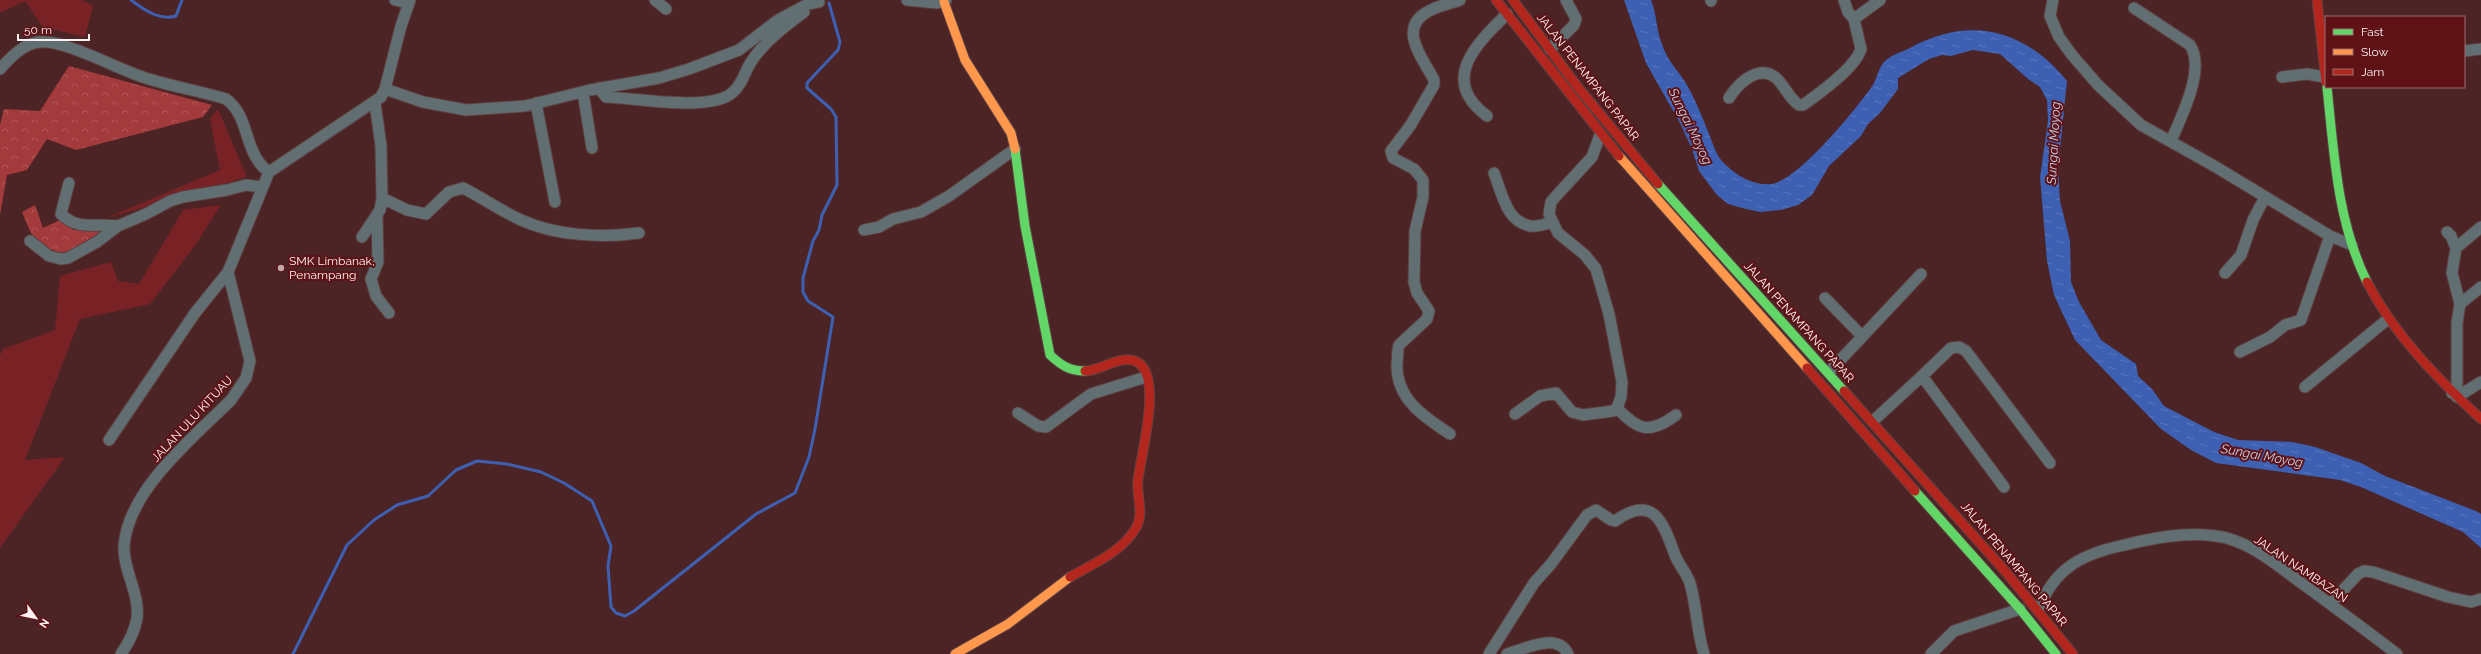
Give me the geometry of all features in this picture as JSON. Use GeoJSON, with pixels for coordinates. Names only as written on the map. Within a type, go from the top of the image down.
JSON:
{"type":"FeatureCollection","features":[{"type":"Feature","properties":{"kind":"main road","name":"JALAN PENAMPANG PAPAR"},"geometry":{"type":"LineString","coordinates":[[1496,0],[1600,135],[2020,609],[2056,654]]}},
{"type":"Feature","properties":{"kind":"main road","name":"JALAN PENAMPANG PAPAR"},"geometry":{"type":"LineString","coordinates":[[1513,0],[1586,97],[1674,203],[1873,421],[2038,610],[2073,654]]}},
{"type":"Feature","properties":{"kind":"main road"},"geometry":{"type":"LineString","coordinates":[[2317,0],[2325,55]]}},
{"type":"Feature","properties":{"kind":"main road"},"geometry":{"type":"LineString","coordinates":[[945,1],[965,60],[1011,133],[1015,149],[1025,226],[1050,355],[1062,367],[1090,372],[1130,359],[1143,366],[1146,377],[1148,433],[1137,480],[1140,512],[1135,529],[1117,547],[1061,583],[1016,619],[974,641],[955,654]]}},
{"type":"Feature","properties":{"kind":"main road"},"geometry":{"type":"LineString","coordinates":[[2327,88],[2338,187],[2352,245],[2370,287],[2388,319],[2421,362],[2481,419]]}},
{"type":"Feature","properties":{"kind":"street"},"geometry":{"type":"LineString","coordinates":[[109,440],[195,313],[228,272],[250,224],[262,187],[269,172],[375,103],[385,89],[409,1],[395,0]]}},
{"type":"Feature","properties":{"kind":"street"},"geometry":{"type":"LineString","coordinates":[[655,0],[666,9]]}},
{"type":"Feature","properties":{"kind":"street"},"geometry":{"type":"LineString","coordinates":[[907,0],[945,1]]}},
{"type":"Feature","properties":{"kind":"street"},"geometry":{"type":"LineString","coordinates":[[1450,434],[1414,407],[1402,390],[1398,374],[1399,345],[1427,319],[1429,311],[1417,293],[1414,282],[1415,231],[1423,197],[1423,180],[1414,169],[1393,158],[1391,151],[1410,126],[1434,85],[1434,80],[1413,42],[1412,35],[1415,26],[1428,11],[1460,0]]}},
{"type":"Feature","properties":{"kind":"street"},"geometry":{"type":"LineString","coordinates":[[1550,49],[1574,25],[1576,19],[1566,0]]}},
{"type":"Feature","properties":{"kind":"street"},"geometry":{"type":"LineString","coordinates":[[1729,98],[1745,79],[1752,74],[1766,73],[1779,81],[1795,102],[1803,105],[1852,64],[1860,53],[1861,49],[1854,19],[1848,12],[1844,0]]}},
{"type":"Feature","properties":{"kind":"street"},"geometry":{"type":"LineString","coordinates":[[1854,19],[1880,0]]}},
{"type":"Feature","properties":{"kind":"street"},"geometry":{"type":"LineString","coordinates":[[2053,0],[2050,16],[2060,37],[2072,55],[2098,86],[2141,125],[2171,141],[2330,236],[2352,245]]}},
{"type":"Feature","properties":{"kind":"street"},"geometry":{"type":"LineString","coordinates":[[385,89],[423,102],[466,110],[536,103],[599,88],[659,78],[725,56],[752,41],[778,20],[808,4],[822,1]]}},
{"type":"Feature","properties":{"kind":"street"},"geometry":{"type":"LineString","coordinates":[[599,88],[606,97],[659,102],[708,101],[732,94],[738,87],[751,62],[787,25],[822,1]]}},
{"type":"Feature","properties":{"kind":"street"},"geometry":{"type":"LineString","coordinates":[[2134,8],[2190,45],[2195,52],[2196,65],[2191,89],[2171,141]]}},
{"type":"Feature","properties":{"kind":"street"},"geometry":{"type":"LineString","coordinates":[[1487,116],[1471,102],[1464,83],[1465,71],[1472,50],[1507,14]]}},
{"type":"Feature","properties":{"kind":"street"},"geometry":{"type":"LineString","coordinates":[[751,62],[752,41]]}},
{"type":"Feature","properties":{"kind":"street"},"geometry":{"type":"LineString","coordinates":[[0,69],[22,49],[40,42],[54,43],[135,75],[193,88],[226,99],[237,109],[241,117],[255,157],[261,166],[269,172]]}},
{"type":"Feature","properties":{"kind":"street"},"geometry":{"type":"LineString","coordinates":[[2465,51],[2481,49]]}},
{"type":"Feature","properties":{"kind":"street"},"geometry":{"type":"LineString","coordinates":[[2282,77],[2307,74],[2325,82]]}},
{"type":"Feature","properties":{"kind":"street"},"geometry":{"type":"LineString","coordinates":[[583,92],[592,148]]}},
{"type":"Feature","properties":{"kind":"street"},"geometry":{"type":"LineString","coordinates":[[375,103],[381,146],[382,198],[377,215],[378,262],[371,279],[376,296],[389,313]]}},
{"type":"Feature","properties":{"kind":"street"},"geometry":{"type":"LineString","coordinates":[[536,103],[555,202]]}},
{"type":"Feature","properties":{"kind":"street"},"geometry":{"type":"LineString","coordinates":[[1515,414],[1540,396],[1550,393],[1559,395],[1568,407],[1576,414],[1596,415],[1617,408],[1621,398],[1622,382],[1598,276],[1588,259],[1558,233],[1549,214],[1551,202],[1592,157],[1600,135]]}},
{"type":"Feature","properties":{"kind":"street"},"geometry":{"type":"LineString","coordinates":[[864,230],[879,227],[893,219],[924,210],[949,196],[1015,149]]}},
{"type":"Feature","properties":{"kind":"street"},"geometry":{"type":"LineString","coordinates":[[1494,173],[1510,216],[1518,222],[1532,227],[1552,222]]}},
{"type":"Feature","properties":{"kind":"street"},"geometry":{"type":"LineString","coordinates":[[69,183],[61,214],[67,220],[81,225],[118,226]]}},
{"type":"Feature","properties":{"kind":"street"},"geometry":{"type":"LineString","coordinates":[[30,241],[43,253],[61,259],[89,246],[118,226],[183,197],[246,185],[262,187]]}},
{"type":"Feature","properties":{"kind":"street"},"geometry":{"type":"LineString","coordinates":[[382,198],[407,210],[426,214],[449,192],[463,188],[510,215],[542,226],[575,233],[614,237],[639,233]]}},
{"type":"Feature","properties":{"kind":"street"},"geometry":{"type":"LineString","coordinates":[[2225,273],[2241,255],[2253,220],[2265,197]]}},
{"type":"Feature","properties":{"kind":"street"},"geometry":{"type":"LineString","coordinates":[[362,237],[377,215]]}},
{"type":"Feature","properties":{"kind":"street"},"geometry":{"type":"LineString","coordinates":[[2456,248],[2481,228]]}},
{"type":"Feature","properties":{"kind":"street"},"geometry":{"type":"LineString","coordinates":[[2446,232],[2451,236],[2456,248],[2452,273],[2460,304],[2457,323],[2457,385],[2454,395]]}},
{"type":"Feature","properties":{"kind":"street"},"geometry":{"type":"LineString","coordinates":[[2240,352],[2270,337],[2285,325],[2301,320],[2330,236]]}},
{"type":"Feature","properties":{"kind":"street","name":"JALAN ULU KITUAU"},"geometry":{"type":"LineString","coordinates":[[121,654],[137,618],[124,548],[130,520],[135,508],[164,469],[236,394],[250,369],[248,349],[228,272]]}},
{"type":"Feature","properties":{"kind":"street"},"geometry":{"type":"LineString","coordinates":[[1828,372],[1861,335],[1921,274]]}},
{"type":"Feature","properties":{"kind":"street"},"geometry":{"type":"LineString","coordinates":[[2460,304],[2481,287]]}},
{"type":"Feature","properties":{"kind":"street"},"geometry":{"type":"LineString","coordinates":[[1825,298],[1861,335]]}},
{"type":"Feature","properties":{"kind":"street"},"geometry":{"type":"LineString","coordinates":[[2305,387],[2388,319]]}},
{"type":"Feature","properties":{"kind":"street"},"geometry":{"type":"LineString","coordinates":[[1873,421],[1950,348],[1959,347],[1966,350],[2050,463]]}},
{"type":"Feature","properties":{"kind":"street"},"geometry":{"type":"LineString","coordinates":[[1922,376],[2004,487]]}},
{"type":"Feature","properties":{"kind":"street"},"geometry":{"type":"LineString","coordinates":[[1018,413],[1038,426],[1046,427],[1092,394],[1146,377]]}},
{"type":"Feature","properties":{"kind":"street"},"geometry":{"type":"LineString","coordinates":[[2454,395],[2481,382]]}},
{"type":"Feature","properties":{"kind":"street"},"geometry":{"type":"LineString","coordinates":[[1617,408],[1632,424],[1644,428],[1660,424],[1676,415]]}},
{"type":"Feature","properties":{"kind":"street"},"geometry":{"type":"LineString","coordinates":[[1488,654],[1527,591],[1551,564],[1587,515],[1596,510],[1615,521],[1629,511],[1637,509],[1653,514],[1665,527],[1678,562],[1691,587],[1697,629],[1704,654]]}},
{"type":"Feature","properties":{"kind":"street","name":"JALAN NAMBAZAN"},"geometry":{"type":"LineString","coordinates":[[2038,610],[2043,597],[2065,569],[2084,556],[2134,543],[2202,535],[2224,538],[2248,547],[2330,604],[2397,654]]}},
{"type":"Feature","properties":{"kind":"street"},"geometry":{"type":"LineString","coordinates":[[2330,604],[2358,574],[2364,571],[2373,572],[2463,601],[2471,602],[2481,599]]}},
{"type":"Feature","properties":{"kind":"street"},"geometry":{"type":"LineString","coordinates":[[1931,654],[1954,631],[2020,609]]}},
{"type":"Feature","properties":{"kind":"street"},"geometry":{"type":"LineString","coordinates":[[1507,654],[1532,644],[1549,642],[1559,646],[1568,654]]}},
{"type":"Feature","properties":{"kind":"shaded area"},"geometry":{"type":"Polygon","coordinates":[[[0,0],[82,0],[93,6],[85,37],[43,27],[25,1],[0,13],[0,0]]]}},
{"type":"Feature","properties":{"kind":"shaded area"},"geometry":{"type":"Polygon","coordinates":[[[218,109],[247,177],[104,219],[220,170],[210,119],[218,109]]]}},
{"type":"Feature","properties":{"kind":"shaded area"},"geometry":{"type":"Polygon","coordinates":[[[221,205],[194,247],[150,304],[80,319],[25,460],[65,457],[0,548],[0,355],[3,349],[55,330],[60,276],[111,262],[118,281],[139,284],[183,210],[221,205]]]}},
{"type":"Feature","properties":{"kind":"green space"},"geometry":{"type":"Polygon","coordinates":[[[69,66],[212,105],[203,117],[76,150],[47,139],[27,170],[7,175],[0,215],[0,125],[4,109],[40,111],[69,66]]]}},
{"type":"Feature","properties":{"kind":"green space"},"geometry":{"type":"Polygon","coordinates":[[[35,205],[43,228],[60,220],[73,230],[103,231],[65,254],[47,248],[33,236],[22,212],[35,205]]]}},
{"type":"Feature","properties":{"kind":"water","name":"Sungai Moyog"},"geometry":{"type":"Polygon","coordinates":[[[1624,0],[1651,0],[1660,39],[1664,49],[1693,96],[1718,155],[1727,166],[1738,175],[1750,181],[1764,184],[1771,184],[1782,180],[1796,171],[1826,142],[1841,126],[1873,85],[1883,63],[1893,55],[1932,38],[1954,32],[1975,30],[1995,33],[2014,39],[2033,49],[2051,63],[2067,81],[2058,168],[2060,201],[2070,241],[2071,282],[2079,302],[2101,340],[2136,364],[2138,376],[2152,389],[2164,406],[2214,432],[2238,440],[2292,442],[2315,447],[2361,463],[2385,476],[2476,511],[2481,514],[2481,548],[2463,532],[2361,487],[2340,480],[2216,463],[2191,450],[2161,429],[2075,340],[2054,295],[2047,261],[2040,177],[2048,121],[2047,100],[2040,87],[2028,79],[2000,54],[1973,50],[1951,56],[1942,55],[1929,59],[1898,78],[1898,89],[1880,113],[1868,124],[1861,136],[1829,166],[1812,195],[1798,205],[1781,210],[1760,212],[1728,204],[1717,195],[1699,171],[1692,149],[1680,123],[1646,63],[1624,0]]]}},
{"type":"Feature","properties":{"kind":"waterway"},"geometry":{"type":"LineString","coordinates":[[131,0],[157,16],[163,17],[176,16],[182,0]]}},
{"type":"Feature","properties":{"kind":"waterway"},"geometry":{"type":"LineString","coordinates":[[293,654],[347,545],[374,520],[397,505],[428,496],[456,470],[477,461],[507,464],[541,472],[564,483],[592,501],[611,546],[608,566],[611,607],[616,613],[625,616],[634,611],[756,514],[795,493],[809,457],[833,317],[808,301],[803,292],[803,278],[813,241],[819,230],[822,215],[837,185],[836,117],[831,109],[807,88],[807,83],[838,50],[840,42],[829,3]]}},
{"type":"Feature","properties":{"kind":"traffic: fast"},"geometry":{"type":"LineString","coordinates":[[2327,88],[2338,186],[2343,211],[2357,259],[2367,282]]}},
{"type":"Feature","properties":{"kind":"traffic: fast"},"geometry":{"type":"LineString","coordinates":[[1015,149],[1025,226],[1050,355],[1066,367],[1074,370],[1085,371]]}},
{"type":"Feature","properties":{"kind":"traffic: fast"},"geometry":{"type":"LineString","coordinates":[[1658,184],[1844,391]]}},
{"type":"Feature","properties":{"kind":"traffic: fast"},"geometry":{"type":"LineString","coordinates":[[1915,491],[2020,609],[2056,654]]}},
{"type":"Feature","properties":{"kind":"traffic: slow"},"geometry":{"type":"LineString","coordinates":[[944,2],[965,60],[1011,133],[1015,149]]}},
{"type":"Feature","properties":{"kind":"traffic: slow"},"geometry":{"type":"LineString","coordinates":[[1619,156],[1807,368]]}},
{"type":"Feature","properties":{"kind":"traffic: slow"},"geometry":{"type":"LineString","coordinates":[[955,654],[1008,624],[1070,577]]}},
{"type":"Feature","properties":{"kind":"traffic: jam"},"geometry":{"type":"LineString","coordinates":[[1496,0],[1619,156]]}},
{"type":"Feature","properties":{"kind":"traffic: jam"},"geometry":{"type":"LineString","coordinates":[[1513,0],[1577,86],[1658,184]]}},
{"type":"Feature","properties":{"kind":"traffic: jam"},"geometry":{"type":"LineString","coordinates":[[2317,0],[2325,73]]}},
{"type":"Feature","properties":{"kind":"traffic: jam"},"geometry":{"type":"LineString","coordinates":[[2367,282],[2390,320],[2418,355],[2433,372],[2481,419]]}},
{"type":"Feature","properties":{"kind":"traffic: jam"},"geometry":{"type":"LineString","coordinates":[[1070,577],[1098,562],[1116,550],[1124,543],[1137,526],[1140,515],[1138,480],[1146,436],[1150,398],[1148,381],[1144,368],[1135,361],[1123,360],[1097,369],[1085,371]]}},
{"type":"Feature","properties":{"kind":"traffic: jam"},"geometry":{"type":"LineString","coordinates":[[1807,368],[1915,491]]}},
{"type":"Feature","properties":{"kind":"traffic: jam"},"geometry":{"type":"LineString","coordinates":[[1844,391],[2005,571],[2073,654]]}},
{"type":"Feature","properties":{"kind":"place","name":"SMK Limbanak, Penampang"},"geometry":{"type":"Point","coordinates":[281,268]}}]}
